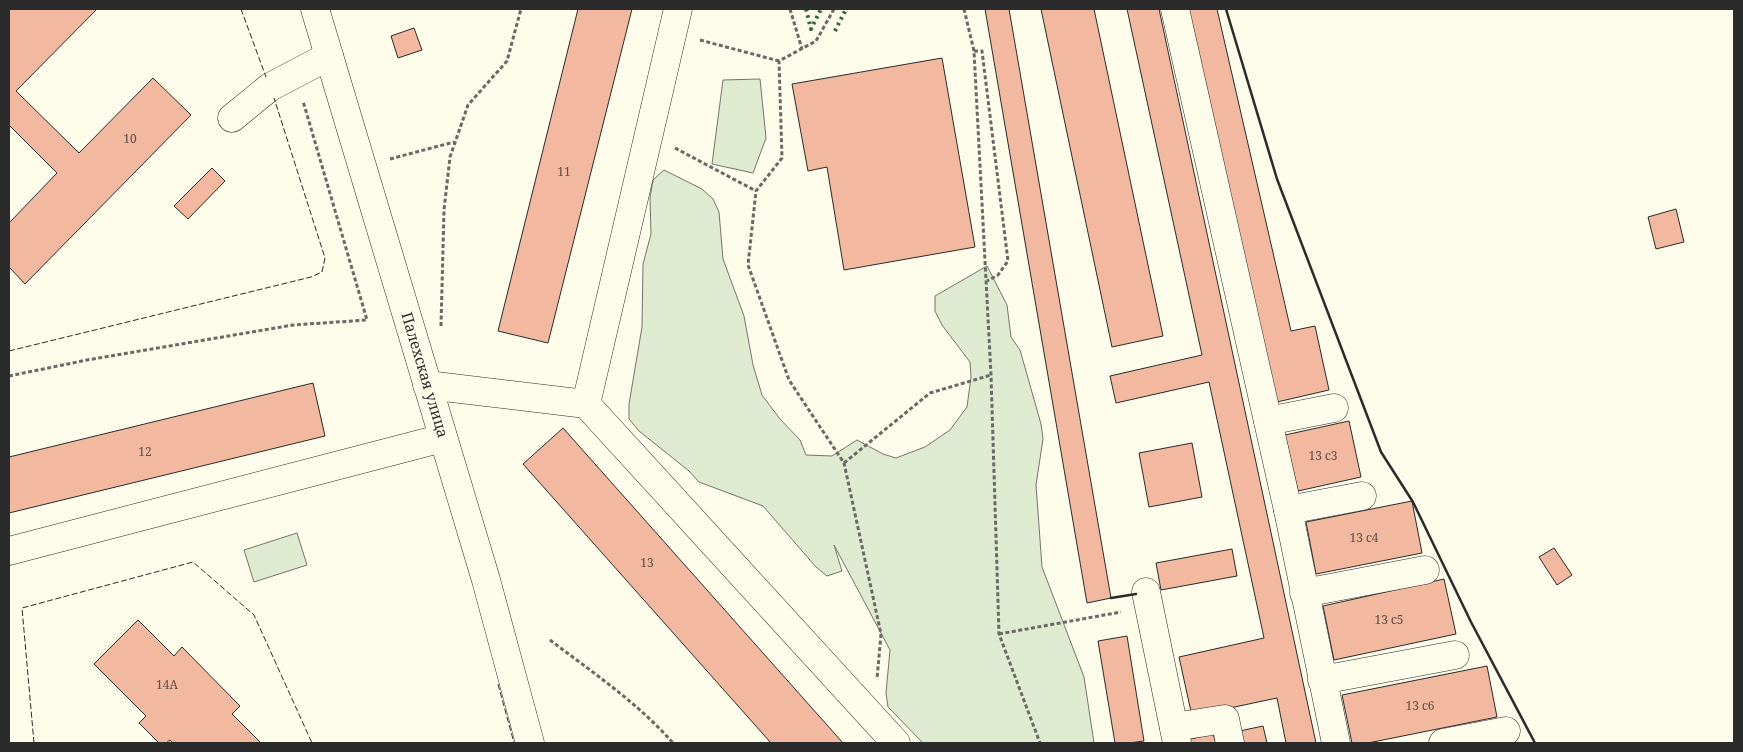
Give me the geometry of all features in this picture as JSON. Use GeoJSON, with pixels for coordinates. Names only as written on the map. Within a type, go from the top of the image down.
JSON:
{"type":"FeatureCollection","features":[{"type":"Feature","properties":{"kind":"street","name":"Палехская улица"},"geometry":{"type":"LineString","coordinates":[[315,9],[486,580],[530,743]]}},
{"type":"Feature","properties":{"kind":"street"},"geometry":{"type":"LineString","coordinates":[[1175,9],[1288,510],[1336,743]]}},
{"type":"Feature","properties":{"kind":"street"},"geometry":{"type":"LineString","coordinates":[[586,404],[676,21]]}},
{"type":"Feature","properties":{"kind":"street"},"geometry":{"type":"LineString","coordinates":[[232,118],[270,87],[329,56]]}},
{"type":"Feature","properties":{"kind":"street"},"geometry":{"type":"LineString","coordinates":[[428,385],[586,404],[896,743]]}},
{"type":"Feature","properties":{"kind":"street"},"geometry":{"type":"LineString","coordinates":[[1268,421],[1334,408]]}},
{"type":"Feature","properties":{"kind":"street"},"geometry":{"type":"LineString","coordinates":[[9,550],[443,438]]}},
{"type":"Feature","properties":{"kind":"street"},"geometry":{"type":"LineString","coordinates":[[1288,510],[1362,496]]}},
{"type":"Feature","properties":{"kind":"street"},"geometry":{"type":"LineString","coordinates":[[1304,593],[1425,570]]}},
{"type":"Feature","properties":{"kind":"street"},"geometry":{"type":"LineString","coordinates":[[1148,599],[1176,735],[1225,719],[1230,743]]}},
{"type":"Feature","properties":{"kind":"street"},"geometry":{"type":"LineString","coordinates":[[1322,680],[1455,655]]}},
{"type":"Feature","properties":{"kind":"street"},"geometry":{"type":"LineString","coordinates":[[1443,743],[1506,731]]}},
{"type":"Feature","properties":{"kind":"path"},"geometry":{"type":"LineString","coordinates":[[441,329],[444,210],[450,157],[468,104],[507,60],[521,9]]}},
{"type":"Feature","properties":{"kind":"path"},"geometry":{"type":"LineString","coordinates":[[790,9],[802,49]]}},
{"type":"Feature","properties":{"kind":"path"},"geometry":{"type":"LineString","coordinates":[[676,21],[780,61],[816,41],[834,9]]}},
{"type":"Feature","properties":{"kind":"path"},"geometry":{"type":"LineString","coordinates":[[964,9],[974,51],[987,281],[999,634],[1040,743]]}},
{"type":"Feature","properties":{"kind":"path"},"geometry":{"type":"LineString","coordinates":[[974,51],[982,51],[1008,261],[998,275],[987,281]]}},
{"type":"Feature","properties":{"kind":"path"},"geometry":{"type":"LineString","coordinates":[[780,61],[782,158],[756,191],[748,265],[788,380],[844,463],[881,634],[874,719]]}},
{"type":"Feature","properties":{"kind":"path"},"geometry":{"type":"LineString","coordinates":[[9,376],[87,360],[293,325],[368,320],[295,74]]}},
{"type":"Feature","properties":{"kind":"path"},"geometry":{"type":"LineString","coordinates":[[649,134],[756,191]]}},
{"type":"Feature","properties":{"kind":"path"},"geometry":{"type":"LineString","coordinates":[[386,160],[455,142]]}},
{"type":"Feature","properties":{"kind":"path"},"geometry":{"type":"LineString","coordinates":[[844,463],[930,393],[991,375]]}},
{"type":"Feature","properties":{"kind":"path"},"geometry":{"type":"LineString","coordinates":[[999,634],[1148,599]]}},
{"type":"Feature","properties":{"kind":"path"},"geometry":{"type":"LineString","coordinates":[[550,640],[638,709],[673,743]]}},
{"type":"Feature","properties":{"kind":"green space"},"geometry":{"type":"Polygon","coordinates":[[[760,79],[766,138],[753,173],[712,164],[723,80],[760,79]]]}},
{"type":"Feature","properties":{"kind":"green space"},"geometry":{"type":"Polygon","coordinates":[[[664,170],[702,189],[713,199],[719,212],[723,259],[744,316],[753,365],[762,395],[780,419],[800,440],[806,455],[832,456],[857,440],[883,454],[896,458],[925,447],[950,430],[967,407],[971,377],[970,362],[942,325],[935,311],[935,296],[987,266],[1007,305],[1011,337],[1020,350],[1041,424],[1043,439],[1036,485],[1042,567],[1084,677],[1094,743],[923,743],[888,707],[886,693],[890,650],[834,545],[842,571],[827,576],[816,567],[763,506],[699,482],[689,471],[639,431],[629,419],[629,404],[642,327],[643,264],[651,234],[650,198],[653,180],[664,170]]]}},
{"type":"Feature","properties":{"kind":"green space"},"geometry":{"type":"Polygon","coordinates":[[[297,533],[307,565],[254,582],[244,550],[297,533]]]}},
{"type":"Feature","properties":{"kind":"building"},"geometry":{"type":"Polygon","coordinates":[[[9,9],[97,9],[16,91],[79,153],[153,78],[191,115],[25,284],[9,267],[9,223],[57,173],[9,125],[9,9]]]}},
{"type":"Feature","properties":{"kind":"building"},"geometry":{"type":"Polygon","coordinates":[[[578,9],[632,9],[548,343],[498,331],[578,9]]]}},
{"type":"Feature","properties":{"kind":"building"},"geometry":{"type":"Polygon","coordinates":[[[985,9],[1009,9],[1111,598],[1087,603],[985,9]]]}},
{"type":"Feature","properties":{"kind":"building"},"geometry":{"type":"Polygon","coordinates":[[[1041,9],[1094,9],[1163,336],[1112,347],[1041,9]]]}},
{"type":"Feature","properties":{"kind":"building"},"geometry":{"type":"Polygon","coordinates":[[[1127,9],[1159,9],[1316,743],[1286,743],[1277,698],[1192,716],[1179,657],[1264,638],[1209,382],[1116,403],[1110,376],[1202,355],[1127,9]]]}},
{"type":"Feature","properties":{"kind":"building"},"geometry":{"type":"Polygon","coordinates":[[[1187,9],[1217,9],[1291,331],[1315,326],[1329,390],[1277,402],[1187,9]]]}},
{"type":"Feature","properties":{"kind":"building"},"geometry":{"type":"Polygon","coordinates":[[[414,28],[422,50],[398,58],[391,36],[414,28]]]}},
{"type":"Feature","properties":{"kind":"building"},"geometry":{"type":"Polygon","coordinates":[[[942,58],[975,247],[844,270],[827,167],[808,171],[792,84],[942,58]]]}},
{"type":"Feature","properties":{"kind":"building"},"geometry":{"type":"Polygon","coordinates":[[[212,168],[225,181],[188,219],[174,206],[212,168]]]}},
{"type":"Feature","properties":{"kind":"building"},"geometry":{"type":"Polygon","coordinates":[[[1676,209],[1684,242],[1656,249],[1648,217],[1676,209]]]}},
{"type":"Feature","properties":{"kind":"building"},"geometry":{"type":"Polygon","coordinates":[[[313,383],[325,436],[9,513],[9,457],[313,383]]]}},
{"type":"Feature","properties":{"kind":"building"},"geometry":{"type":"Polygon","coordinates":[[[1349,421],[1361,477],[1298,491],[1285,435],[1349,421]]]}},
{"type":"Feature","properties":{"kind":"building"},"geometry":{"type":"Polygon","coordinates":[[[563,428],[843,743],[771,743],[523,464],[563,428]]]}},
{"type":"Feature","properties":{"kind":"building"},"geometry":{"type":"Polygon","coordinates":[[[1192,443],[1202,497],[1149,507],[1139,453],[1192,443]]]}},
{"type":"Feature","properties":{"kind":"building"},"geometry":{"type":"Polygon","coordinates":[[[1412,501],[1422,553],[1316,574],[1306,522],[1412,501]]]}},
{"type":"Feature","properties":{"kind":"building"},"geometry":{"type":"Polygon","coordinates":[[[1554,548],[1572,575],[1557,585],[1539,557],[1554,548]]]}},
{"type":"Feature","properties":{"kind":"building"},"geometry":{"type":"Polygon","coordinates":[[[1232,549],[1237,576],[1161,590],[1156,563],[1232,549]]]}},
{"type":"Feature","properties":{"kind":"building"},"geometry":{"type":"Polygon","coordinates":[[[1444,579],[1456,634],[1334,660],[1323,606],[1444,579]]]}},
{"type":"Feature","properties":{"kind":"building"},"geometry":{"type":"Polygon","coordinates":[[[138,620],[174,656],[182,647],[240,706],[232,714],[261,743],[173,743],[170,740],[166,743],[159,743],[139,723],[146,716],[94,664],[138,620]]]}},
{"type":"Feature","properties":{"kind":"building"},"geometry":{"type":"Polygon","coordinates":[[[1127,636],[1144,741],[1115,743],[1098,641],[1127,636]]]}},
{"type":"Feature","properties":{"kind":"building"},"geometry":{"type":"Polygon","coordinates":[[[1487,666],[1497,717],[1368,743],[1352,743],[1342,695],[1487,666]]]}},
{"type":"Feature","properties":{"kind":"building"},"geometry":{"type":"Polygon","coordinates":[[[1263,726],[1267,743],[1238,743],[1235,732],[1263,726]]]}},
{"type":"Feature","properties":{"kind":"building"},"geometry":{"type":"Polygon","coordinates":[[[1213,734],[1216,743],[1187,743],[1186,740],[1213,734]]]}},
{"type":"Feature","properties":{"kind":"hedge"},"geometry":{"type":"LineString","coordinates":[[806,9],[811,29],[821,9]]}},
{"type":"Feature","properties":{"kind":"hedge"},"geometry":{"type":"LineString","coordinates":[[835,31],[846,9]]}},
{"type":"Feature","properties":{"kind":"fence"},"geometry":{"type":"LineString","coordinates":[[241,9],[266,77]]}},
{"type":"Feature","properties":{"kind":"fence"},"geometry":{"type":"LineString","coordinates":[[9,351],[311,277],[322,272],[325,258],[274,98]]}},
{"type":"Feature","properties":{"kind":"fence"},"geometry":{"type":"LineString","coordinates":[[34,743],[22,608],[193,562],[254,615],[312,743]]}},
{"type":"Feature","properties":{"kind":"fence"},"geometry":{"type":"LineString","coordinates":[[498,684],[514,743]]}},
{"type":"Feature","properties":{"kind":"wall"},"geometry":{"type":"LineString","coordinates":[[1226,9],[1277,179],[1381,452],[1413,502],[1471,622],[1535,743]]}},
{"type":"Feature","properties":{"kind":"wall"},"geometry":{"type":"LineString","coordinates":[[1111,598],[1136,594]]}}]}
